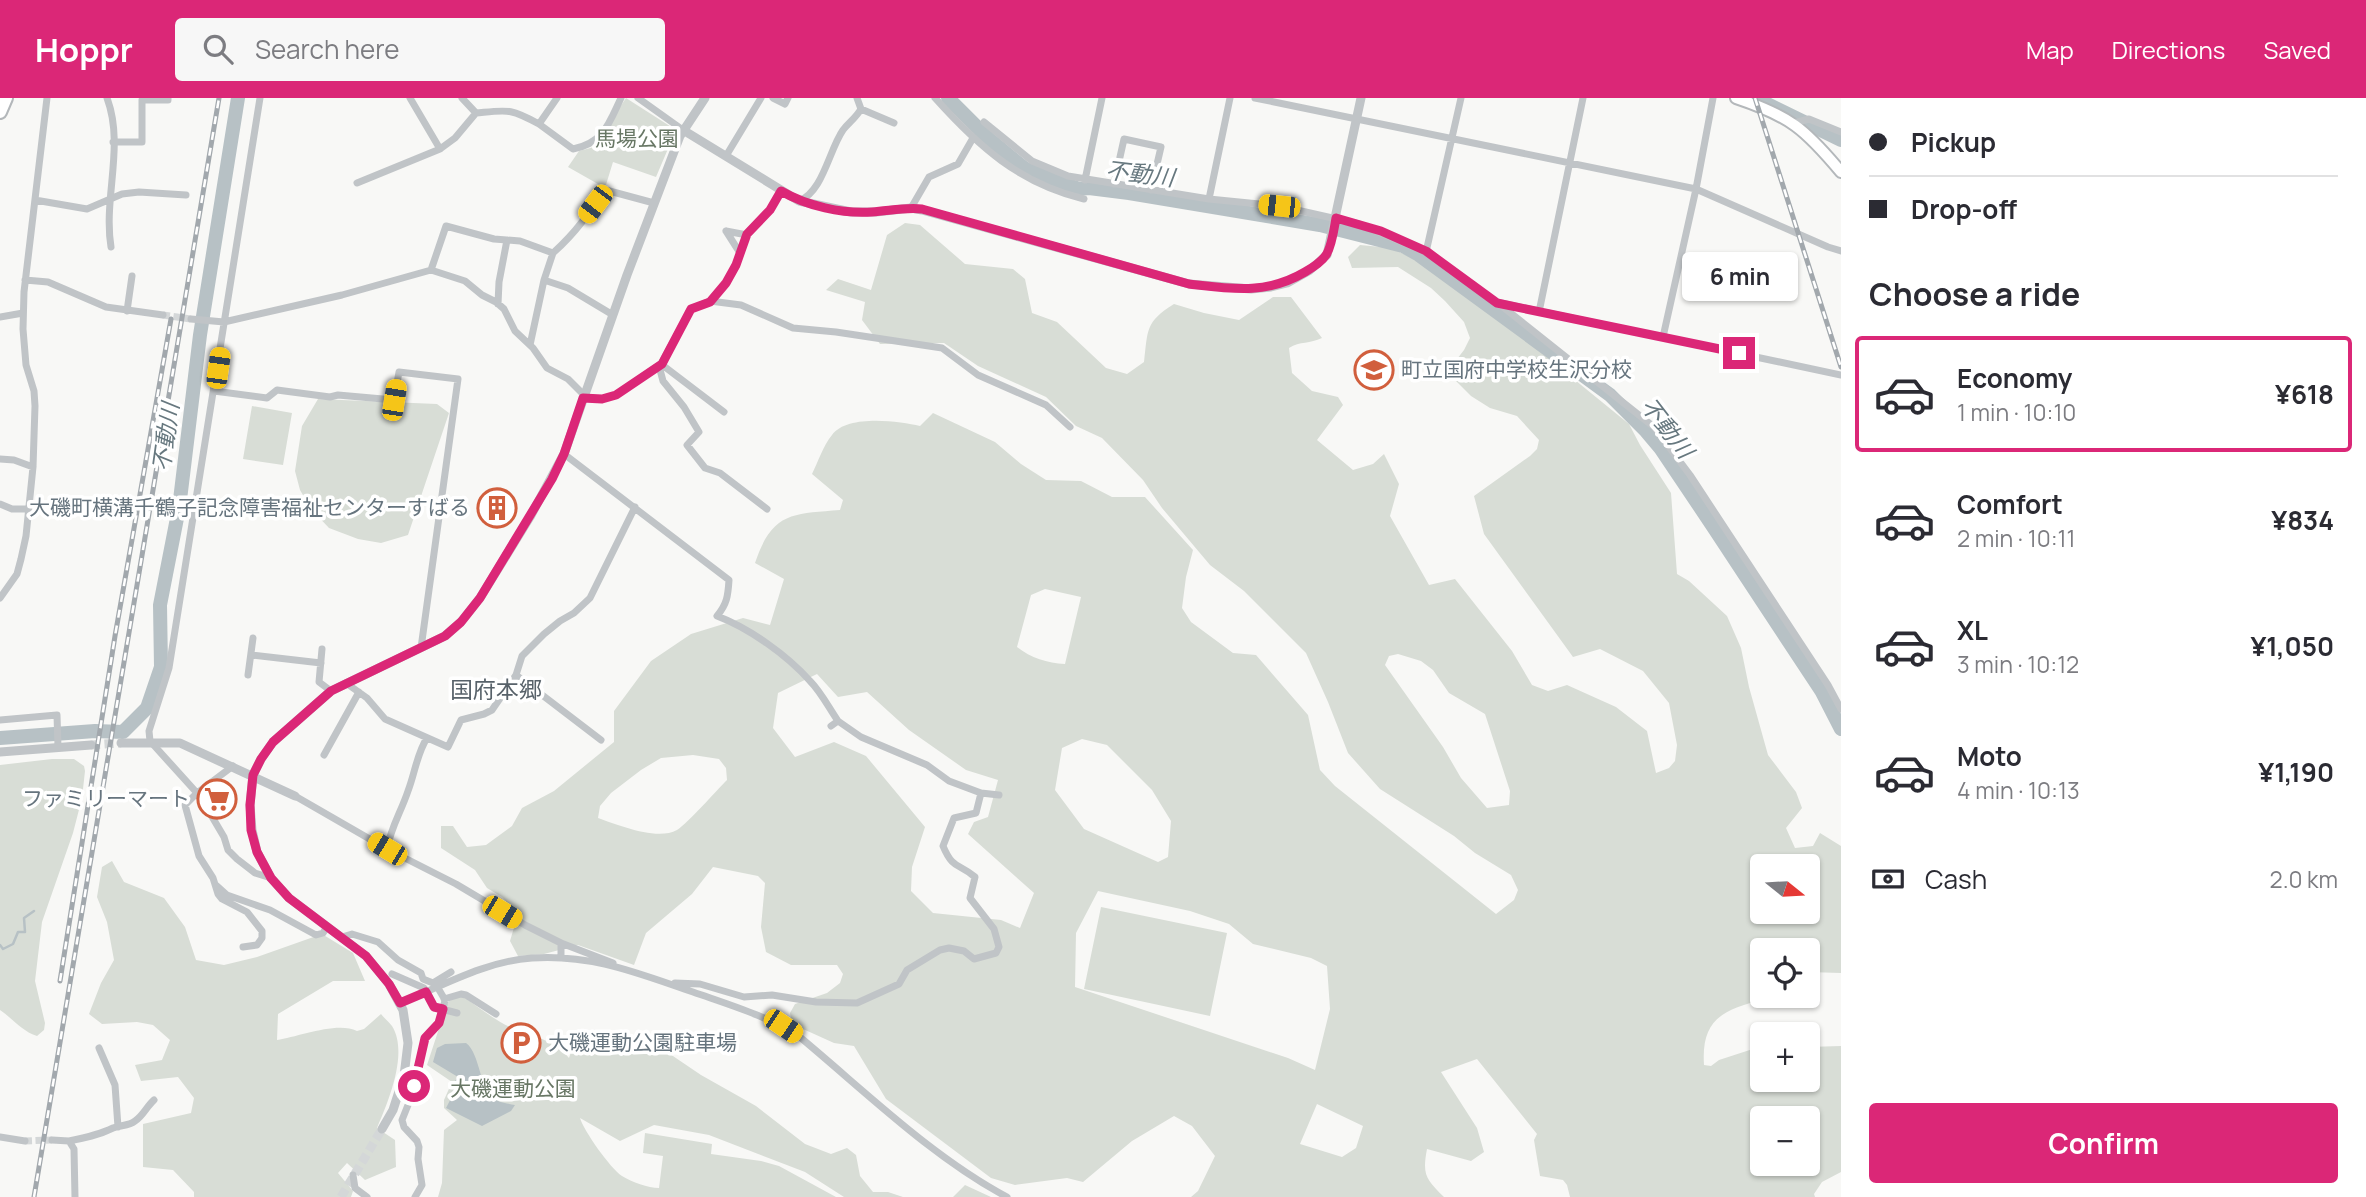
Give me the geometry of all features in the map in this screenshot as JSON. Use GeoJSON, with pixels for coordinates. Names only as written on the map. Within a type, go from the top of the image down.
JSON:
{"type":"FeatureCollection","features":[{"type":"Feature","properties":{"kind":"highway"},"geometry":{"type":"LineString","coordinates":[[0,112],[6,98]]}},
{"type":"Feature","properties":{"kind":"main road"},"geometry":{"type":"LineString","coordinates":[[1736,98],[1797,122],[1841,172]]}},
{"type":"Feature","properties":{"kind":"street"},"geometry":{"type":"LineString","coordinates":[[0,598],[17,574],[26,536],[33,467],[35,405],[34,390],[26,365],[23,313],[47,98]]}},
{"type":"Feature","properties":{"kind":"street"},"geometry":{"type":"LineString","coordinates":[[107,98],[113,112],[114,178],[108,228],[111,247]]}},
{"type":"Feature","properties":{"kind":"street"},"geometry":{"type":"LineString","coordinates":[[113,142],[142,142],[142,100],[168,98]]}},
{"type":"Feature","properties":{"kind":"street"},"geometry":{"type":"LineString","coordinates":[[260,98],[169,668],[149,731],[150,741],[197,793],[219,826],[228,850],[255,873],[271,878]]}},
{"type":"Feature","properties":{"kind":"street"},"geometry":{"type":"LineString","coordinates":[[410,98],[440,149]]}},
{"type":"Feature","properties":{"kind":"street"},"geometry":{"type":"LineString","coordinates":[[462,98],[476,113]]}},
{"type":"Feature","properties":{"kind":"street"},"geometry":{"type":"LineString","coordinates":[[538,124],[557,98]]}},
{"type":"Feature","properties":{"kind":"street"},"geometry":{"type":"LineString","coordinates":[[358,183],[440,149],[455,138],[476,113],[506,109],[519,113],[573,149],[584,147],[602,136],[621,98]]}},
{"type":"Feature","properties":{"kind":"street"},"geometry":{"type":"LineString","coordinates":[[638,98],[683,130],[799,201],[851,212],[911,208],[1189,284],[1251,289],[1287,283],[1310,270],[1326,255],[1361,98]]}},
{"type":"Feature","properties":{"kind":"street"},"geometry":{"type":"LineString","coordinates":[[382,1129],[399,1093],[407,1060],[407,1028],[400,1003],[374,965],[342,937],[289,898],[271,878],[257,852],[251,830],[250,797],[253,775],[273,742],[331,691],[445,636],[461,622],[480,598],[530,517],[564,454],[654,203],[683,130],[705,98]]}},
{"type":"Feature","properties":{"kind":"street"},"geometry":{"type":"LineString","coordinates":[[726,156],[761,98]]}},
{"type":"Feature","properties":{"kind":"street"},"geometry":{"type":"LineString","coordinates":[[773,98],[785,104],[788,98]]}},
{"type":"Feature","properties":{"kind":"street"},"geometry":{"type":"LineString","coordinates":[[857,98],[861,109],[894,123]]}},
{"type":"Feature","properties":{"kind":"street"},"geometry":{"type":"LineString","coordinates":[[935,98],[973,138],[1020,175],[1044,187],[1084,198]]}},
{"type":"Feature","properties":{"kind":"street"},"geometry":{"type":"LineString","coordinates":[[1086,180],[1102,98]]}},
{"type":"Feature","properties":{"kind":"street"},"geometry":{"type":"LineString","coordinates":[[1209,199],[1230,98]]}},
{"type":"Feature","properties":{"kind":"street"},"geometry":{"type":"LineString","coordinates":[[1255,98],[1696,189],[1841,251]]}},
{"type":"Feature","properties":{"kind":"street"},"geometry":{"type":"LineString","coordinates":[[1426,251],[1461,98]]}},
{"type":"Feature","properties":{"kind":"street"},"geometry":{"type":"LineString","coordinates":[[1539,312],[1583,98]]}},
{"type":"Feature","properties":{"kind":"street"},"geometry":{"type":"LineString","coordinates":[[1662,337],[1696,189],[1713,98]]}},
{"type":"Feature","properties":{"kind":"street"},"geometry":{"type":"LineString","coordinates":[[799,201],[806,199],[816,186],[844,130],[861,109]]}},
{"type":"Feature","properties":{"kind":"street"},"geometry":{"type":"LineString","coordinates":[[1797,122],[1809,120],[1841,132]]}},
{"type":"Feature","properties":{"kind":"street"},"geometry":{"type":"LineString","coordinates":[[984,122],[1032,161],[1068,176],[1209,199],[1279,206],[1381,231],[1426,251],[1497,303],[1654,427],[1724,525],[1841,709]]}},
{"type":"Feature","properties":{"kind":"street"},"geometry":{"type":"LineString","coordinates":[[911,208],[929,177],[958,164],[973,138]]}},
{"type":"Feature","properties":{"kind":"street"},"geometry":{"type":"LineString","coordinates":[[1114,184],[1124,139],[1161,147],[1151,190]]}},
{"type":"Feature","properties":{"kind":"street"},"geometry":{"type":"LineString","coordinates":[[530,345],[544,280],[553,253],[567,241],[595,204],[602,189],[654,203]]}},
{"type":"Feature","properties":{"kind":"street"},"geometry":{"type":"LineString","coordinates":[[35,200],[87,209],[122,194],[139,191],[186,195]]}},
{"type":"Feature","properties":{"kind":"street"},"geometry":{"type":"LineString","coordinates":[[710,302],[726,283],[736,265],[747,234],[770,210],[781,191]]}},
{"type":"Feature","properties":{"kind":"street"},"geometry":{"type":"LineString","coordinates":[[431,270],[446,226],[494,239],[520,241],[553,253]]}},
{"type":"Feature","properties":{"kind":"street"},"geometry":{"type":"LineString","coordinates":[[740,253],[726,231],[747,234]]}},
{"type":"Feature","properties":{"kind":"street"},"geometry":{"type":"LineString","coordinates":[[498,304],[507,240]]}},
{"type":"Feature","properties":{"kind":"street"},"geometry":{"type":"LineString","coordinates":[[191,319],[224,322],[342,295],[431,270],[465,281],[498,304],[504,309],[515,331],[530,345],[547,368],[568,379],[584,397],[602,399],[616,395],[660,365],[691,309],[710,302],[741,306],[793,328],[836,331],[942,348],[978,375],[1046,405],[1070,427]]}},
{"type":"Feature","properties":{"kind":"street"},"geometry":{"type":"LineString","coordinates":[[127,312],[132,276]]}},
{"type":"Feature","properties":{"kind":"street"},"geometry":{"type":"LineString","coordinates":[[25,280],[48,282],[106,307],[163,315]]}},
{"type":"Feature","properties":{"kind":"street"},"geometry":{"type":"LineString","coordinates":[[544,280],[568,288],[613,315]]}},
{"type":"Feature","properties":{"kind":"street"},"geometry":{"type":"LineString","coordinates":[[1497,303],[1841,374]]}},
{"type":"Feature","properties":{"kind":"street"},"geometry":{"type":"LineString","coordinates":[[0,317],[23,313]]}},
{"type":"Feature","properties":{"kind":"street"},"geometry":{"type":"LineString","coordinates":[[660,365],[724,412]]}},
{"type":"Feature","properties":{"kind":"street"},"geometry":{"type":"LineString","coordinates":[[660,365],[663,381],[684,407],[699,432],[687,445],[705,468],[720,473],[767,509]]}},
{"type":"Feature","properties":{"kind":"street"},"geometry":{"type":"LineString","coordinates":[[214,391],[267,398],[277,390],[330,397],[338,395],[394,400],[399,372],[458,379],[421,648]]}},
{"type":"Feature","properties":{"kind":"street"},"geometry":{"type":"LineString","coordinates":[[564,454],[729,580],[728,597],[717,616],[748,630],[799,669],[812,682],[835,723],[927,765],[949,781],[981,793],[999,796]]}},
{"type":"Feature","properties":{"kind":"street"},"geometry":{"type":"LineString","coordinates":[[0,459],[14,460],[33,467]]}},
{"type":"Feature","properties":{"kind":"street"},"geometry":{"type":"LineString","coordinates":[[0,504],[12,509],[29,509]]}},
{"type":"Feature","properties":{"kind":"street"},"geometry":{"type":"LineString","coordinates":[[346,683],[359,692],[385,719],[449,747],[461,720],[484,715],[492,710],[516,675],[522,656],[544,634],[590,598],[635,507]]}},
{"type":"Feature","properties":{"kind":"street"},"geometry":{"type":"LineString","coordinates":[[248,674],[253,638]]}},
{"type":"Feature","properties":{"kind":"street"},"geometry":{"type":"LineString","coordinates":[[322,649],[318,682],[331,691]]}},
{"type":"Feature","properties":{"kind":"street"},"geometry":{"type":"LineString","coordinates":[[251,655],[321,663]]}},
{"type":"Feature","properties":{"kind":"street"},"geometry":{"type":"LineString","coordinates":[[516,675],[601,740]]}},
{"type":"Feature","properties":{"kind":"street"},"geometry":{"type":"LineString","coordinates":[[324,755],[359,692]]}},
{"type":"Feature","properties":{"kind":"street"},"geometry":{"type":"LineString","coordinates":[[0,720],[57,715],[58,745]]}},
{"type":"Feature","properties":{"kind":"street"},"geometry":{"type":"LineString","coordinates":[[387,849],[391,830],[408,794],[422,746],[427,738]]}},
{"type":"Feature","properties":{"kind":"street"},"geometry":{"type":"LineString","coordinates":[[121,743],[180,743],[233,766],[295,796],[525,925],[561,943],[617,965]]}},
{"type":"Feature","properties":{"kind":"street"},"geometry":{"type":"LineString","coordinates":[[0,752],[58,745],[91,745]]}},
{"type":"Feature","properties":{"kind":"street"},"geometry":{"type":"LineString","coordinates":[[233,766],[185,805],[199,856],[222,899],[247,912],[262,931],[262,938],[257,945],[243,947]]}},
{"type":"Feature","properties":{"kind":"street"},"geometry":{"type":"LineString","coordinates":[[664,982],[700,984],[744,997],[772,995],[816,1002],[857,1003],[898,984],[907,970],[940,950],[949,948],[964,951],[974,959],[996,953],[999,947],[994,929],[970,898],[975,877],[957,867],[943,846],[954,818],[976,813],[981,793]]}},
{"type":"Feature","properties":{"kind":"street"},"geometry":{"type":"LineString","coordinates":[[216,886],[227,895],[270,910],[316,935],[323,933],[327,927]]}},
{"type":"Feature","properties":{"kind":"street"},"geometry":{"type":"LineString","coordinates":[[342,937],[352,934],[378,942],[398,960],[421,973],[423,979],[433,983],[451,972]]}},
{"type":"Feature","properties":{"kind":"street"},"geometry":{"type":"LineString","coordinates":[[561,943],[561,958]]}},
{"type":"Feature","properties":{"kind":"street"},"geometry":{"type":"LineString","coordinates":[[400,1003],[474,972],[530,958],[589,960],[617,965],[783,1026],[977,1181],[1007,1197]]}},
{"type":"Feature","properties":{"kind":"street"},"geometry":{"type":"LineString","coordinates":[[392,974],[424,988],[434,1007],[457,1013]]}},
{"type":"Feature","properties":{"kind":"street"},"geometry":{"type":"LineString","coordinates":[[415,1197],[422,1185],[419,1147],[402,1120],[412,1095],[425,1038],[439,1023],[443,1009],[444,999],[439,988]]}},
{"type":"Feature","properties":{"kind":"street"},"geometry":{"type":"LineString","coordinates":[[444,999],[461,994],[496,1014]]}},
{"type":"Feature","properties":{"kind":"street"},"geometry":{"type":"LineString","coordinates":[[99,1048],[115,1085],[118,1127]]}},
{"type":"Feature","properties":{"kind":"street"},"geometry":{"type":"LineString","coordinates":[[52,1140],[69,1141],[104,1134],[132,1124],[154,1100]]}},
{"type":"Feature","properties":{"kind":"street"},"geometry":{"type":"LineString","coordinates":[[0,1138],[25,1141]]}},
{"type":"Feature","properties":{"kind":"street"},"geometry":{"type":"LineString","coordinates":[[69,1141],[74,1149],[75,1197]]}},
{"type":"Feature","properties":{"kind":"street"},"geometry":{"type":"LineString","coordinates":[[353,1175],[355,1188],[367,1197]]}},
{"type":"Feature","properties":{"kind":"green space","name":"馬場公園"},"geometry":{"type":"Polygon","coordinates":[[[626,98],[676,130],[656,177],[613,162],[605,188],[568,167],[579,151],[594,147],[626,98]]]}},
{"type":"Feature","properties":{"kind":"green space"},"geometry":{"type":"Polygon","coordinates":[[[905,223],[920,225],[965,264],[1013,269],[1025,279],[1032,313],[1057,322],[1106,368],[1127,374],[1144,362],[1148,334],[1153,322],[1174,304],[1239,320],[1273,297],[1291,297],[1322,338],[1289,348],[1292,373],[1312,391],[1338,397],[1343,405],[1317,440],[1353,470],[1373,464],[1384,454],[1399,484],[1390,516],[1429,585],[1455,579],[1512,651],[1532,685],[1548,691],[1567,685],[1616,707],[1647,731],[1656,773],[1669,768],[1675,761],[1677,745],[1669,703],[1643,671],[1600,649],[1573,657],[1484,534],[1474,496],[1530,456],[1537,449],[1539,440],[1517,416],[1490,408],[1471,396],[1447,372],[1470,338],[1464,322],[1445,301],[1431,288],[1398,267],[1352,268],[1348,257],[1360,245],[1392,248],[1431,268],[1516,332],[1629,424],[1671,493],[1677,574],[1689,581],[1727,616],[1741,648],[1768,755],[1796,792],[1802,808],[1786,828],[1795,848],[1813,846],[1820,833],[1841,846],[1841,973],[1820,972],[1820,938],[1750,938],[1750,1004],[1725,1013],[1710,1027],[1706,1037],[1704,1065],[1711,1066],[1719,1060],[1750,1050],[1750,1092],[1820,1092],[1820,1047],[1841,1046],[1841,1172],[1822,1182],[1814,1194],[1815,1197],[1570,1197],[1563,1180],[1540,1176],[1534,1140],[1537,1134],[1477,1059],[1441,1072],[1477,1128],[1484,1152],[1471,1161],[1427,1149],[1425,1171],[1433,1186],[1444,1197],[1191,1197],[1198,1191],[1215,1156],[1192,1126],[1174,1116],[1132,1141],[1083,1182],[1067,1178],[1015,1185],[991,1178],[886,1099],[854,1046],[834,1043],[792,1024],[790,1013],[795,1004],[827,993],[840,983],[843,974],[837,965],[791,965],[766,952],[761,927],[765,883],[758,876],[713,867],[692,894],[646,933],[634,965],[578,945],[544,954],[518,956],[510,941],[518,914],[502,897],[487,888],[475,870],[441,848],[441,826],[453,826],[467,847],[486,845],[512,826],[522,808],[554,791],[614,742],[614,711],[651,661],[691,634],[743,618],[770,625],[784,579],[755,563],[769,534],[786,519],[796,515],[840,510],[843,500],[812,474],[832,435],[839,428],[861,422],[887,421],[920,426],[933,413],[995,442],[1021,464],[1046,480],[1081,481],[1112,497],[1145,497],[1193,550],[1182,608],[1191,622],[1233,653],[1256,655],[1308,715],[1320,770],[1335,786],[1496,914],[1514,900],[1518,890],[1511,875],[1380,789],[1348,753],[1306,653],[1244,591],[1210,565],[1162,508],[1143,480],[1102,438],[1076,426],[1046,397],[978,366],[944,343],[880,344],[862,320],[865,302],[826,290],[838,279],[871,290],[887,235],[905,223]],[[1045,589],[1031,595],[1017,647],[1040,659],[1065,664],[1081,597],[1045,589]],[[1398,654],[1389,656],[1385,665],[1443,747],[1461,778],[1487,808],[1509,805],[1510,791],[1485,714],[1449,693],[1433,670],[1421,661],[1398,654]],[[817,674],[778,693],[773,728],[795,757],[834,742],[866,756],[925,827],[912,867],[911,891],[933,913],[1001,920],[1020,928],[1034,893],[968,834],[974,822],[988,817],[998,780],[966,770],[909,730],[867,692],[838,697],[817,674]],[[1082,739],[1062,748],[1055,790],[1084,829],[1158,862],[1168,857],[1171,821],[1152,790],[1107,745],[1082,739]],[[693,755],[661,758],[611,793],[600,806],[598,818],[638,831],[669,833],[682,826],[727,780],[726,768],[719,759],[693,755]],[[1098,891],[1076,933],[1075,987],[1288,1058],[1315,1070],[1330,1009],[1327,966],[1311,958],[1253,944],[1229,924],[1190,911],[1098,891]],[[1317,1104],[1300,1144],[1342,1157],[1356,1148],[1363,1126],[1317,1104]]]}},
{"type":"Feature","properties":{"kind":"green space"},"geometry":{"type":"Polygon","coordinates":[[[318,399],[437,404],[449,413],[408,535],[381,543],[358,539],[329,528],[311,509],[300,490],[295,471],[302,426],[318,399]]]}},
{"type":"Feature","properties":{"kind":"green space"},"geometry":{"type":"Polygon","coordinates":[[[252,406],[292,413],[283,465],[243,459],[252,406]]]}},
{"type":"Feature","properties":{"kind":"green space"},"geometry":{"type":"Polygon","coordinates":[[[74,759],[84,766],[85,771],[82,798],[73,833],[42,922],[35,981],[45,1023],[44,1030],[37,1036],[0,1010],[0,765],[74,759]]]}},
{"type":"Feature","properties":{"kind":"green space"},"geometry":{"type":"Polygon","coordinates":[[[112,861],[124,882],[164,898],[185,927],[196,960],[224,965],[257,957],[322,934],[353,953],[365,981],[333,981],[278,1014],[277,1040],[328,1029],[349,1028],[357,1031],[364,1029],[381,1014],[392,1026],[397,1037],[398,1063],[377,1128],[395,1140],[396,1167],[365,1180],[347,1163],[338,1173],[353,1191],[351,1197],[194,1197],[194,1192],[173,1170],[143,1167],[143,1124],[191,1113],[194,1098],[178,1077],[141,1081],[135,1065],[162,1060],[170,1040],[153,1025],[137,1022],[102,1024],[89,1014],[101,983],[114,960],[107,922],[97,897],[102,867],[112,861]]]}},
{"type":"Feature","properties":{"kind":"green space"},"geometry":{"type":"Polygon","coordinates":[[[1101,907],[1227,933],[1210,1016],[1084,989],[1101,907]]]}},
{"type":"Feature","properties":{"kind":"green space","name":"大磯運動公園"},"geometry":{"type":"Polygon","coordinates":[[[461,995],[505,1025],[550,1043],[569,1058],[572,1049],[626,1053],[633,1046],[667,1052],[756,1106],[805,1144],[831,1154],[847,1148],[856,1155],[860,1176],[873,1192],[888,1192],[903,1197],[844,1197],[805,1172],[709,1135],[654,1125],[620,1141],[580,1118],[598,1149],[617,1172],[645,1186],[659,1188],[663,1156],[643,1153],[645,1133],[712,1144],[711,1154],[779,1166],[836,1197],[438,1197],[442,1183],[444,1130],[457,1120],[444,1108],[444,1100],[452,1082],[427,1065],[447,1004],[450,999],[461,995]]]}},
{"type":"Feature","properties":{"kind":"green space"},"geometry":{"type":"Polygon","coordinates":[[[965,1185],[991,1197],[953,1197],[965,1185]]]}},
{"type":"Feature","properties":{"kind":"shaded area"},"geometry":{"type":"Polygon","coordinates":[[[466,1043],[475,1055],[491,1096],[498,1101],[515,1105],[511,1111],[482,1126],[446,1108],[459,1083],[455,1081],[458,1077],[433,1062],[437,1048],[445,1044],[466,1043]]]}},
{"type":"Feature","properties":{"kind":"waterway","name":"不動川"},"geometry":{"type":"LineString","coordinates":[[0,738],[95,731],[123,732],[147,708],[161,667],[160,605],[179,508],[200,335],[238,98]]}},
{"type":"Feature","properties":{"kind":"waterway","name":"不動川"},"geometry":{"type":"LineString","coordinates":[[948,98],[989,139],[1024,168],[1079,189],[1129,193],[1320,225],[1403,246],[1419,255],[1610,395],[1645,430],[1661,449],[1822,692],[1841,729]]}},
{"type":"Feature","properties":{"kind":"waterway"},"geometry":{"type":"LineString","coordinates":[[1755,98],[1841,140]]}},
{"type":"Feature","properties":{"kind":"waterway"},"geometry":{"type":"LineString","coordinates":[[0,945],[3,949],[13,944],[18,932],[25,932],[24,918],[34,911]]}},
{"type":"Feature","properties":{"kind":"tunnel"},"geometry":{"type":"LineString","coordinates":[[163,315],[191,319]]}},
{"type":"Feature","properties":{"kind":"tunnel"},"geometry":{"type":"LineString","coordinates":[[91,745],[121,743]]}},
{"type":"Feature","properties":{"kind":"tunnel"},"geometry":{"type":"LineString","coordinates":[[341,1197],[382,1129]]}},
{"type":"Feature","properties":{"kind":"tunnel"},"geometry":{"type":"LineString","coordinates":[[25,1141],[52,1140]]}},
{"type":"Feature","properties":{"kind":"railway"},"geometry":{"type":"LineString","coordinates":[[34,1197],[219,98]]}},
{"type":"Feature","properties":{"kind":"railway"},"geometry":{"type":"LineString","coordinates":[[1755,98],[1841,367]]}},
{"type":"Feature","properties":{"kind":"railway"},"geometry":{"type":"LineString","coordinates":[[60,981],[115,636],[171,319]]}},
{"type":"Feature","properties":{"kind":"place","name":"町立国府中学校生沢分校"},"geometry":{"type":"Point","coordinates":[1374,370]}},
{"type":"Feature","properties":{"kind":"place","name":"大磯町横溝千鶴子記念障害福祉センターすばる"},"geometry":{"type":"Point","coordinates":[497,508]}},
{"type":"Feature","properties":{"kind":"place","name":"ファミリーマート"},"geometry":{"type":"Point","coordinates":[217,799]}},
{"type":"Feature","properties":{"kind":"place","name":"大磯運動公園駐車場"},"geometry":{"type":"Point","coordinates":[521,1043]}},
{"type":"Feature","properties":{"kind":"district","name":"国府本郷"},"geometry":{"type":"Point","coordinates":[496,690]}},
{"type":"Feature","properties":{"kind":"route"},"geometry":{"type":"LineString","coordinates":[[414,1086],[425,1038],[439,1023],[443,1009],[434,1007],[426,992],[400,1003],[381,972],[358,948],[289,898],[275,884],[257,852],[251,830],[250,790],[253,775],[273,742],[331,691],[445,636],[461,622],[480,598],[552,479],[564,454],[583,398],[602,399],[616,395],[662,364],[691,309],[710,302],[726,283],[736,265],[747,234],[770,210],[781,191],[799,201],[851,212],[922,209],[1189,284],[1222,288],[1271,287],[1287,283],[1310,270],[1326,255],[1336,218],[1381,231],[1426,251],[1497,303],[1739,353]]}}]}
